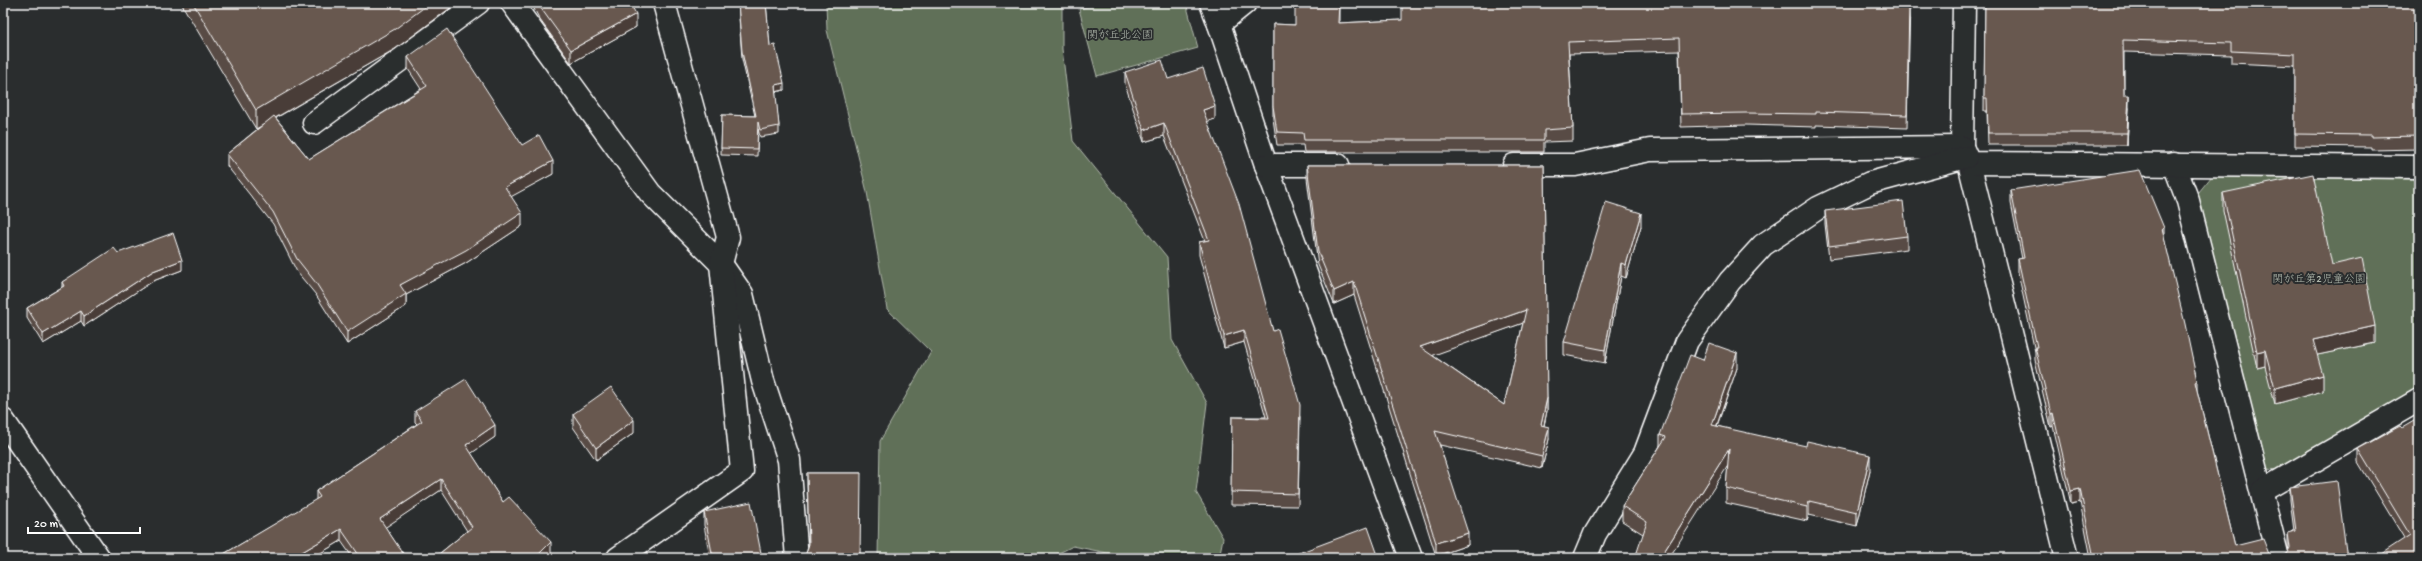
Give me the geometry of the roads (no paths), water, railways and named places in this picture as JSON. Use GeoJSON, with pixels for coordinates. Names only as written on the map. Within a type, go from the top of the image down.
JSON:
{"type":"FeatureCollection","features":[{"type":"Feature","properties":{"kind":"street"},"geometry":{"type":"LineString","coordinates":[[314,123],[478,3]]}},
{"type":"Feature","properties":{"kind":"street"},"geometry":{"type":"LineString","coordinates":[[512,3],[650,193],[721,264],[742,294],[763,381],[789,460],[797,558]]}},
{"type":"Feature","properties":{"kind":"street"},"geometry":{"type":"LineString","coordinates":[[618,558],[742,471],[721,264],[728,237],[664,3]]}},
{"type":"Feature","properties":{"kind":"street"},"geometry":{"type":"LineString","coordinates":[[1211,3],[1266,165],[1411,558]]}},
{"type":"Feature","properties":{"kind":"street"},"geometry":{"type":"LineString","coordinates":[[1219,24],[1245,3]]}},
{"type":"Feature","properties":{"kind":"street"},"geometry":{"type":"LineString","coordinates":[[1964,3],[1966,156],[2067,558]]}},
{"type":"Feature","properties":{"kind":"street"},"geometry":{"type":"LineString","coordinates":[[1496,165],[1575,165],[1650,150],[1966,156],[2174,164],[2419,167]]}},
{"type":"Feature","properties":{"kind":"street"},"geometry":{"type":"LineString","coordinates":[[1585,558],[1595,534],[1645,453],[1687,341],[1730,281],[1763,245],[1818,208],[1870,183],[1966,156]]}},
{"type":"Feature","properties":{"kind":"street"},"geometry":{"type":"LineString","coordinates":[[2174,164],[2188,201],[2278,558]]}},
{"type":"Feature","properties":{"kind":"street"},"geometry":{"type":"LineString","coordinates":[[1266,165],[1361,165]]}},
{"type":"Feature","properties":{"kind":"street"},"geometry":{"type":"LineString","coordinates":[[2262,492],[2419,400]]}},
{"type":"Feature","properties":{"kind":"street"},"geometry":{"type":"LineString","coordinates":[[6,429],[99,558]]}},
{"type":"Feature","properties":{"kind":"park label","name":"関が丘北公園"},"geometry":{"type":"Point","coordinates":[1120,36]}},
{"type":"Feature","properties":{"kind":"park label","name":"関が丘第2児童公園"},"geometry":{"type":"Point","coordinates":[2319,280]}}]}
